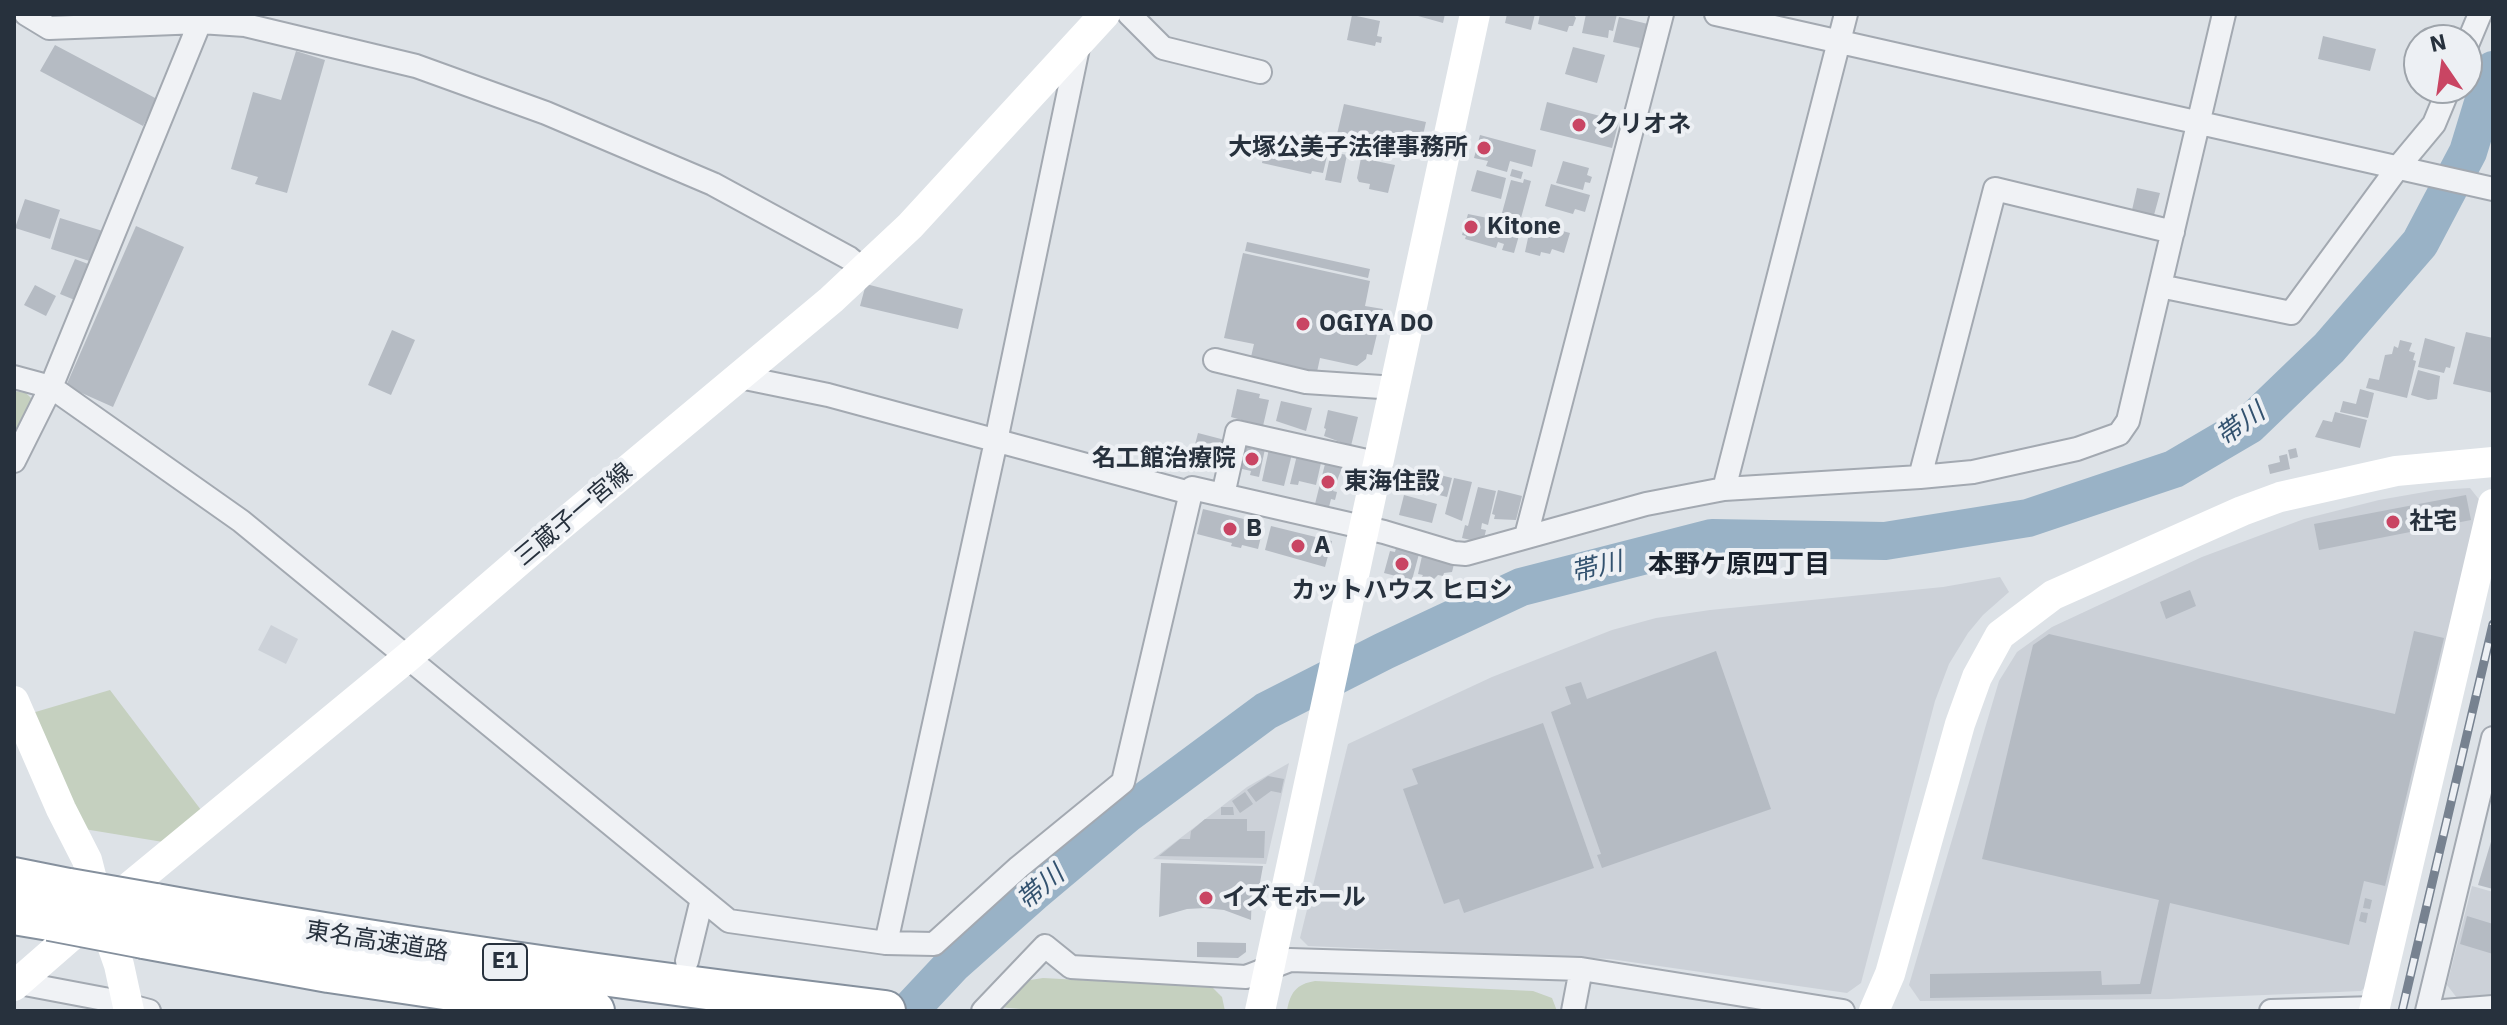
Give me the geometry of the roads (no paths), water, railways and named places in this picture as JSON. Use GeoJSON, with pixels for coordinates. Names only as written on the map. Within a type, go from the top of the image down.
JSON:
{"type":"FeatureCollection","features":[{"type":"Feature","properties":{"kind":"highway","name":"東名高速道路"},"geometry":{"type":"LineString","coordinates":[[14,878],[58,908],[150,921],[331,936],[654,983],[871,1009]]}},
{"type":"Feature","properties":{"kind":"highway","name":"東名高速道路"},"geometry":{"type":"LineString","coordinates":[[150,921],[329,972],[594,1011]]}},
{"type":"Feature","properties":{"kind":"street"},"geometry":{"type":"LineString","coordinates":[[26,14],[49,28],[200,22],[245,25],[416,66],[546,113],[713,184],[849,258],[864,270]]}},
{"type":"Feature","properties":{"kind":"street","name":"三蔵子一宮線"},"geometry":{"type":"LineString","coordinates":[[15,984],[58,908],[408,657],[864,270],[910,226],[1105,14]]}},
{"type":"Feature","properties":{"kind":"street"},"geometry":{"type":"LineString","coordinates":[[1129,14],[1163,48],[1260,72]]}},
{"type":"Feature","properties":{"kind":"street"},"geometry":{"type":"LineString","coordinates":[[1260,1011],[1475,14]]}},
{"type":"Feature","properties":{"kind":"street"},"geometry":{"type":"LineString","coordinates":[[1526,536],[1662,14]]}},
{"type":"Feature","properties":{"kind":"street"},"geometry":{"type":"LineString","coordinates":[[1716,14],[2484,187]]}},
{"type":"Feature","properties":{"kind":"street"},"geometry":{"type":"LineString","coordinates":[[1724,489],[1846,14]]}},
{"type":"Feature","properties":{"kind":"street"},"geometry":{"type":"LineString","coordinates":[[14,377],[51,387],[241,521],[729,921],[886,943],[934,944],[1019,867],[1123,782],[1192,488],[1466,554],[1646,504],[1724,489],[1920,477],[1988,468],[2077,449],[2119,434],[2128,421],[2224,14]]}},
{"type":"Feature","properties":{"kind":"street"},"geometry":{"type":"LineString","coordinates":[[14,461],[51,387],[200,22]]}},
{"type":"Feature","properties":{"kind":"street"},"geometry":{"type":"LineString","coordinates":[[886,943],[996,441],[1079,42]]}},
{"type":"Feature","properties":{"kind":"street"},"geometry":{"type":"LineString","coordinates":[[2160,286],[2291,313],[2399,166],[2434,124],[2442,104]]}},
{"type":"Feature","properties":{"kind":"street"},"geometry":{"type":"LineString","coordinates":[[1920,477],[1995,189],[2173,232]]}},
{"type":"Feature","properties":{"kind":"street"},"geometry":{"type":"LineString","coordinates":[[1215,360],[1306,382],[1396,388]]}},
{"type":"Feature","properties":{"kind":"street"},"geometry":{"type":"LineString","coordinates":[[740,377],[828,395],[1190,493]]}},
{"type":"Feature","properties":{"kind":"street"},"geometry":{"type":"LineString","coordinates":[[1223,495],[1237,432],[1380,464]]}},
{"type":"Feature","properties":{"kind":"street"},"geometry":{"type":"LineString","coordinates":[[1874,1011],[1890,974],[1960,724],[1977,677],[2000,635],[2053,595],[2280,497],[2396,471],[2493,462]]}},
{"type":"Feature","properties":{"kind":"street"},"geometry":{"type":"LineString","coordinates":[[2271,1011],[2374,1010],[2493,504]]}},
{"type":"Feature","properties":{"kind":"street"},"geometry":{"type":"LineString","coordinates":[[14,701],[87,860],[58,908],[136,1009]]}},
{"type":"Feature","properties":{"kind":"street"},"geometry":{"type":"LineString","coordinates":[[2427,1011],[2493,738]]}},
{"type":"Feature","properties":{"kind":"street"},"geometry":{"type":"LineString","coordinates":[[687,961],[702,899]]}},
{"type":"Feature","properties":{"kind":"street"},"geometry":{"type":"LineString","coordinates":[[983,1011],[1045,946],[1071,967],[1246,977],[1290,960],[1581,969],[1843,1011]]}},
{"type":"Feature","properties":{"kind":"street"},"geometry":{"type":"LineString","coordinates":[[1573,1011],[1581,969]]}},
{"type":"Feature","properties":{"kind":"street"},"geometry":{"type":"LineString","coordinates":[[15,984],[136,1009]]}},
{"type":"Feature","properties":{"kind":"street"},"geometry":{"type":"LineString","coordinates":[[2443,1011],[2493,1007]]}},
{"type":"Feature","properties":{"kind":"waterway","name":"帯川"},"geometry":{"type":"LineString","coordinates":[[909,1011],[953,964],[1127,814],[1266,711],[1521,587],[1712,538],[1885,541],[2028,518],[2174,469],[2249,425],[2329,348],[2420,243],[2468,152],[2493,70]]}},
{"type":"Feature","properties":{"kind":"railway"},"geometry":{"type":"LineString","coordinates":[[2402,1011],[2493,624]]}},
{"type":"Feature","properties":{"kind":"place","name":"クリオネ"},"geometry":{"type":"Point","coordinates":[1579,125]}},
{"type":"Feature","properties":{"kind":"place","name":"大塚公美子法律事務所"},"geometry":{"type":"Point","coordinates":[1484,148]}},
{"type":"Feature","properties":{"kind":"place","name":"Kitone"},"geometry":{"type":"Point","coordinates":[1471,227]}},
{"type":"Feature","properties":{"kind":"place","name":"OGIYA DO"},"geometry":{"type":"Point","coordinates":[1303,324]}},
{"type":"Feature","properties":{"kind":"place","name":"名工館治療院"},"geometry":{"type":"Point","coordinates":[1252,459]}},
{"type":"Feature","properties":{"kind":"place","name":"東海住設"},"geometry":{"type":"Point","coordinates":[1328,482]}},
{"type":"Feature","properties":{"kind":"place","name":"社宅"},"geometry":{"type":"Point","coordinates":[2393,522]}},
{"type":"Feature","properties":{"kind":"place","name":"B"},"geometry":{"type":"Point","coordinates":[1230,529]}},
{"type":"Feature","properties":{"kind":"place","name":"A"},"geometry":{"type":"Point","coordinates":[1298,546]}},
{"type":"Feature","properties":{"kind":"place","name":"カットハウス ヒロシ"},"geometry":{"type":"Point","coordinates":[1402,564]}},
{"type":"Feature","properties":{"kind":"place","name":"イズモホール"},"geometry":{"type":"Point","coordinates":[1206,898]}},
{"type":"Feature","properties":{"kind":"district","name":"本野ケ原四丁目"},"geometry":{"type":"Point","coordinates":[1739,565]}}]}
